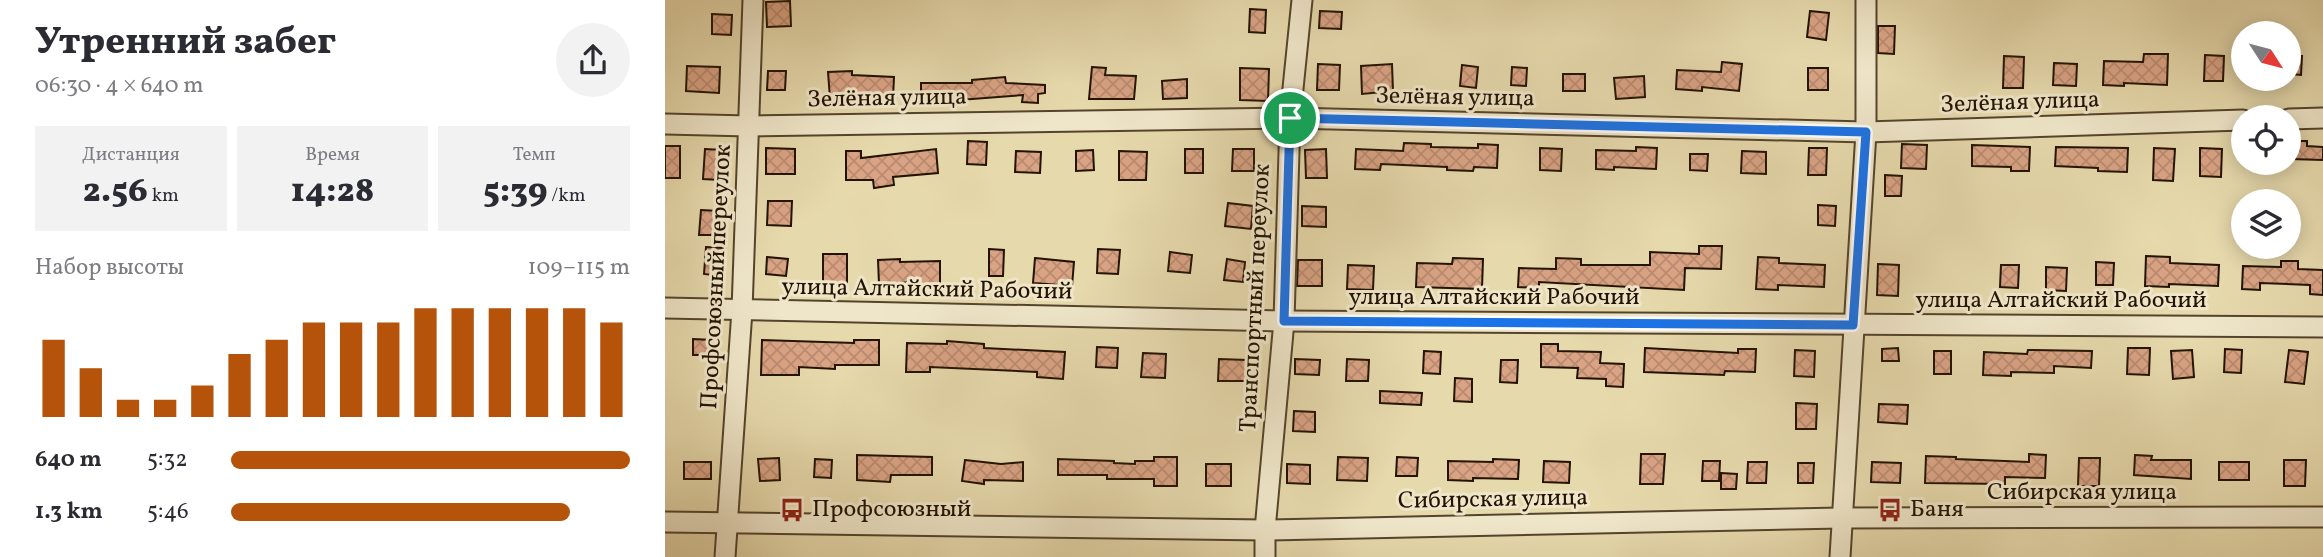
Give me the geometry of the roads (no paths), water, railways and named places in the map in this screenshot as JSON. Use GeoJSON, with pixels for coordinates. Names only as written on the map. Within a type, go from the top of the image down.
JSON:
{"type":"FeatureCollection","features":[{"type":"Feature","properties":{"kind":"street","name":"Профсоюзный переулок"},"geometry":{"type":"LineString","coordinates":[[725,557],[742,310],[754,0]]}},
{"type":"Feature","properties":{"kind":"street","name":"Транспортный переулок"},"geometry":{"type":"LineString","coordinates":[[1265,557],[1265,530],[1284,321],[1290,118],[1302,0]]}},
{"type":"Feature","properties":{"kind":"street"},"geometry":{"type":"LineString","coordinates":[[1840,557],[1866,132],[1866,0]]}},
{"type":"Feature","properties":{"kind":"street","name":"Зелёная улица"},"geometry":{"type":"LineString","coordinates":[[665,124],[749,126],[1290,118],[1866,132],[2231,120]]}},
{"type":"Feature","properties":{"kind":"street"},"geometry":{"type":"LineString","coordinates":[[2301,119],[2323,118]]}},
{"type":"Feature","properties":{"kind":"street","name":"улица Алтайский Рабочий"},"geometry":{"type":"LineString","coordinates":[[665,308],[1284,321],[2323,327]]}},
{"type":"Feature","properties":{"kind":"street","name":"Сибирская улица"},"geometry":{"type":"LineString","coordinates":[[665,522],[1265,530],[1842,518],[2323,517]]}},
{"type":"Feature","properties":{"kind":"place","name":"Профсоюзный"},"geometry":{"type":"Point","coordinates":[792,510]}},
{"type":"Feature","properties":{"kind":"place","name":"Баня"},"geometry":{"type":"Point","coordinates":[1890,510]}}]}
